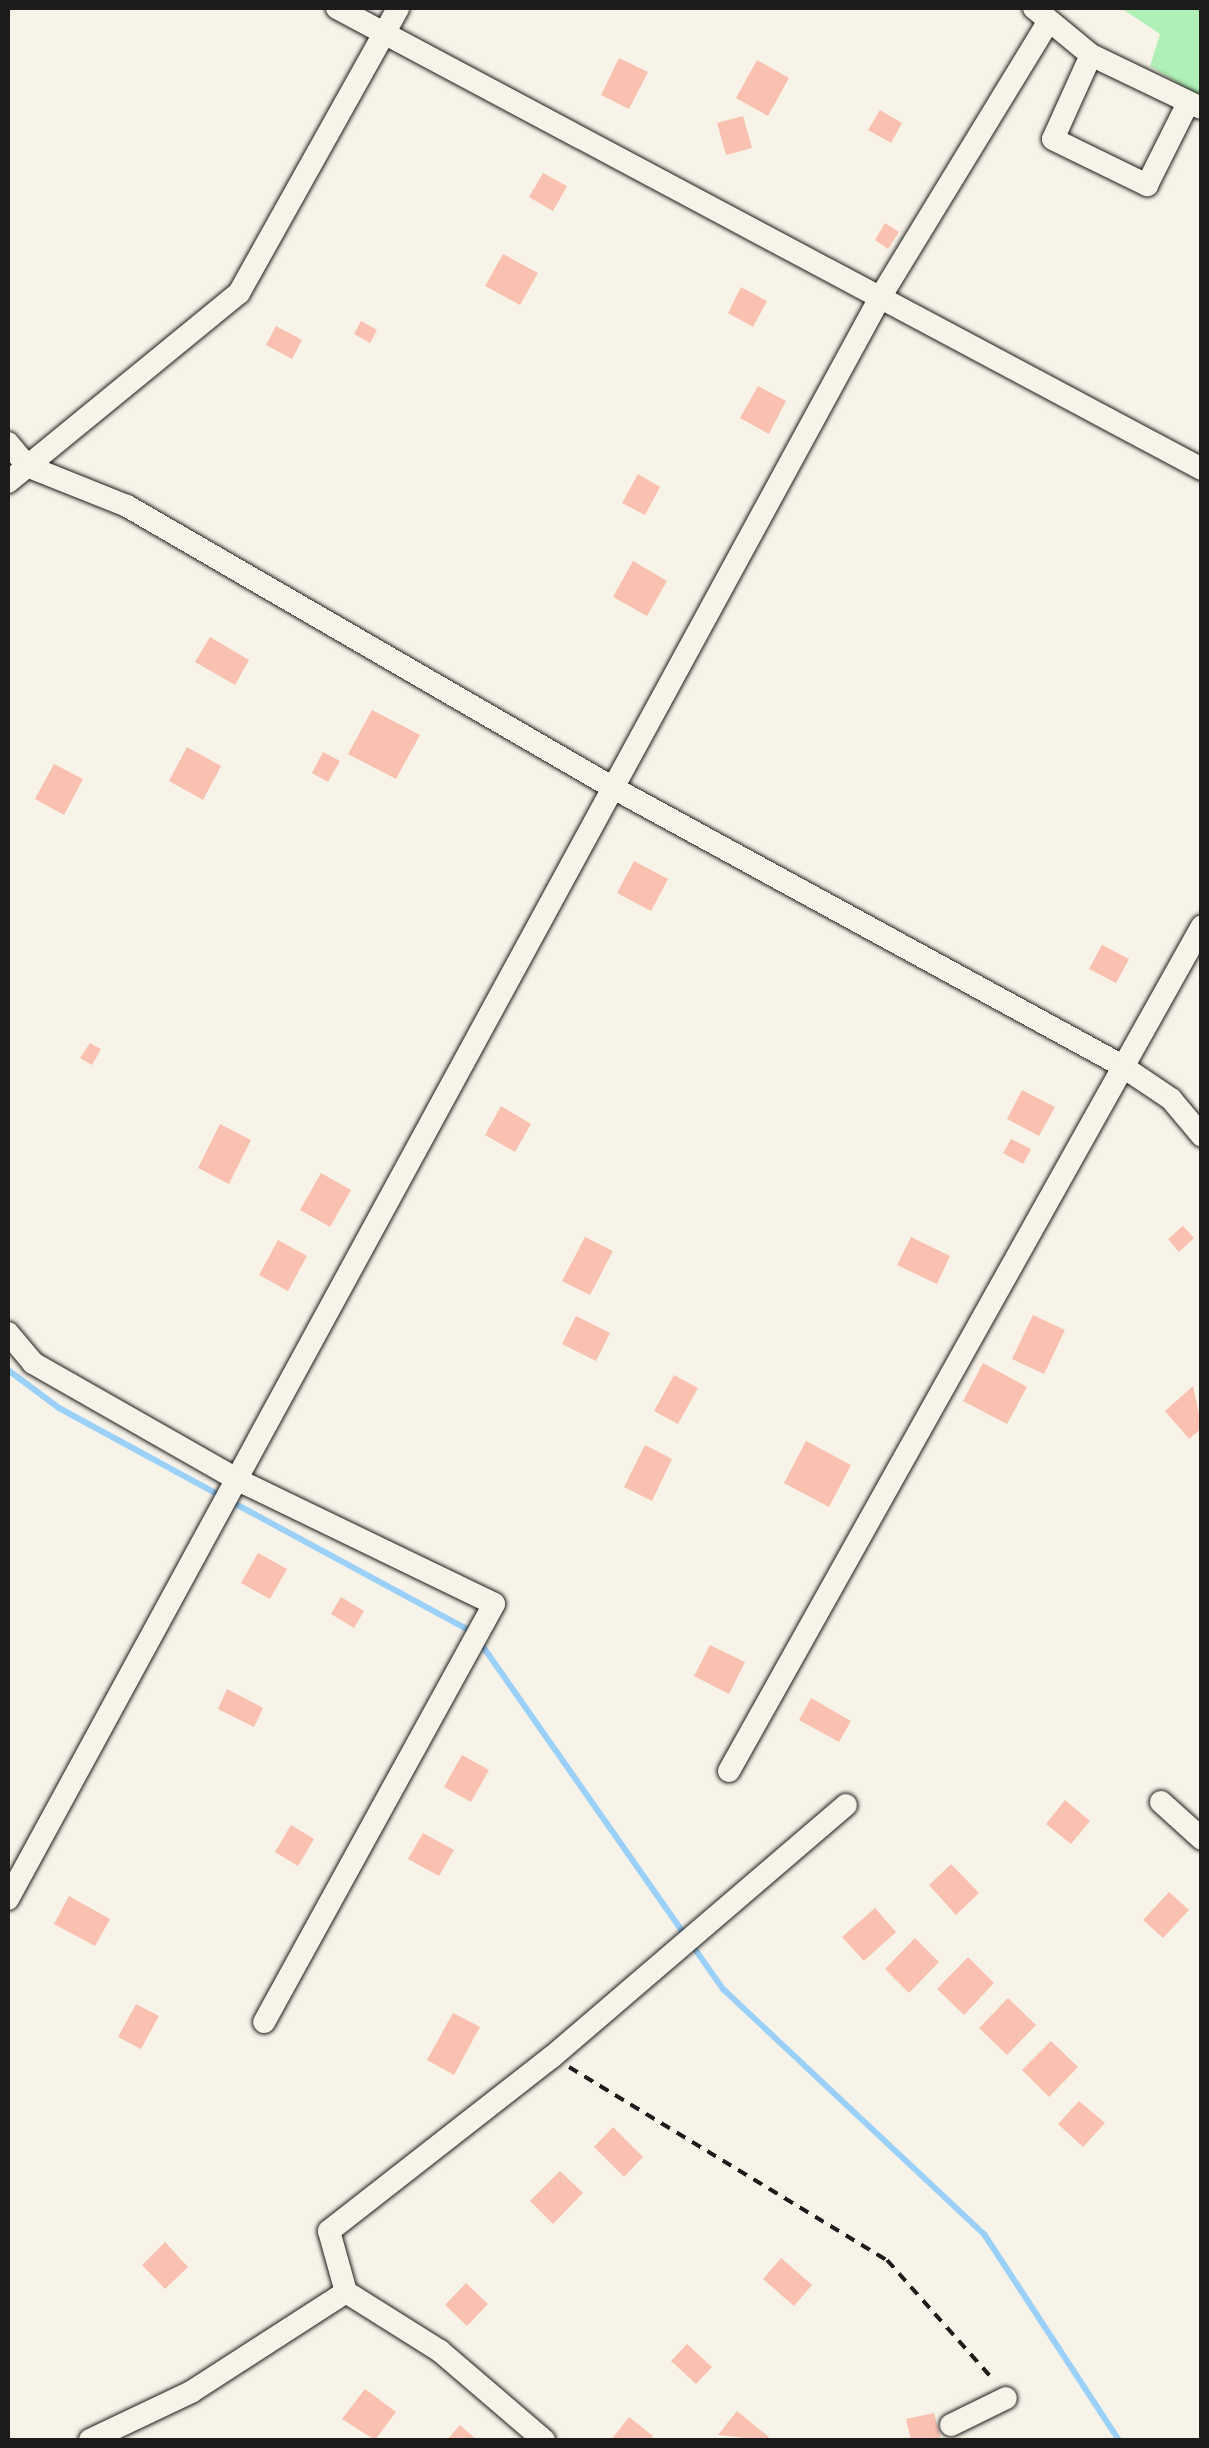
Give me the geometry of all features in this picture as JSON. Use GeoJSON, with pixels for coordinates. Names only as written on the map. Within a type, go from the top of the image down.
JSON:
{"type":"FeatureCollection","features":[{"type":"Feature","properties":{"kind":"street"},"geometry":{"type":"LineString","coordinates":[[337,8],[1202,469]]}},
{"type":"Feature","properties":{"kind":"street"},"geometry":{"type":"LineString","coordinates":[[8,482],[239,293],[398,8]]}},
{"type":"Feature","properties":{"kind":"street"},"geometry":{"type":"LineString","coordinates":[[8,1900],[617,790],[882,296],[1040,16],[1091,54],[1195,106],[1148,185],[1052,139],[1091,54]]}},
{"type":"Feature","properties":{"kind":"street"},"geometry":{"type":"LineString","coordinates":[[8,443],[27,466],[127,506],[617,790],[1119,1064],[1172,1099],[1202,1136]]}},
{"type":"Feature","properties":{"kind":"street"},"geometry":{"type":"LineString","coordinates":[[729,1771],[1119,1064],[1202,926]]}},
{"type":"Feature","properties":{"kind":"street"},"geometry":{"type":"LineString","coordinates":[[8,1333],[33,1364],[240,1481],[494,1604],[264,2022]]}},
{"type":"Feature","properties":{"kind":"street"},"geometry":{"type":"LineString","coordinates":[[1161,1802],[1202,1840]]}},
{"type":"Feature","properties":{"kind":"street"},"geometry":{"type":"LineString","coordinates":[[544,2440],[440,2352],[346,2292],[329,2231],[552,2057],[846,1804]]}},
{"type":"Feature","properties":{"kind":"street"},"geometry":{"type":"LineString","coordinates":[[90,2440],[190,2392],[346,2292]]}},
{"type":"Feature","properties":{"kind":"street"},"geometry":{"type":"LineString","coordinates":[[951,2426],[1006,2398]]}},
{"type":"Feature","properties":{"kind":"path"},"geometry":{"type":"LineString","coordinates":[[552,2057],[887,2260],[990,2376]]}},
{"type":"Feature","properties":{"kind":"green space"},"geometry":{"type":"Polygon","coordinates":[[[1121,8],[1201,8],[1201,97],[1150,66],[1160,34],[1121,8]]]}},
{"type":"Feature","properties":{"kind":"building"},"geometry":{"type":"Polygon","coordinates":[[[619,58],[648,72],[629,109],[601,95],[619,58]]]}},
{"type":"Feature","properties":{"kind":"building"},"geometry":{"type":"Polygon","coordinates":[[[757,60],[789,78],[768,116],[736,98],[757,60]]]}},
{"type":"Feature","properties":{"kind":"building"},"geometry":{"type":"Polygon","coordinates":[[[880,110],[902,123],[891,143],[868,130],[880,110]]]}},
{"type":"Feature","properties":{"kind":"building"},"geometry":{"type":"Polygon","coordinates":[[[743,116],[752,148],[726,155],[717,123],[743,116]]]}},
{"type":"Feature","properties":{"kind":"building"},"geometry":{"type":"Polygon","coordinates":[[[543,173],[567,186],[553,211],[529,197],[543,173]]]}},
{"type":"Feature","properties":{"kind":"building"},"geometry":{"type":"Polygon","coordinates":[[[885,223],[899,232],[888,249],[875,240],[885,223]]]}},
{"type":"Feature","properties":{"kind":"building"},"geometry":{"type":"Polygon","coordinates":[[[503,254],[538,273],[520,305],[485,286],[503,254]]]}},
{"type":"Feature","properties":{"kind":"building"},"geometry":{"type":"Polygon","coordinates":[[[741,287],[767,301],[753,327],[728,313],[741,287]]]}},
{"type":"Feature","properties":{"kind":"building"},"geometry":{"type":"Polygon","coordinates":[[[361,321],[377,330],[370,343],[354,334],[361,321]]]}},
{"type":"Feature","properties":{"kind":"building"},"geometry":{"type":"Polygon","coordinates":[[[276,326],[302,340],[292,359],[266,345],[276,326]]]}},
{"type":"Feature","properties":{"kind":"building"},"geometry":{"type":"Polygon","coordinates":[[[758,386],[786,401],[769,434],[740,418],[758,386]]]}},
{"type":"Feature","properties":{"kind":"building"},"geometry":{"type":"Polygon","coordinates":[[[638,474],[660,487],[645,515],[622,503],[638,474]]]}},
{"type":"Feature","properties":{"kind":"building"},"geometry":{"type":"Polygon","coordinates":[[[633,561],[667,581],[647,616],[613,597],[633,561]]]}},
{"type":"Feature","properties":{"kind":"building"},"geometry":{"type":"Polygon","coordinates":[[[210,637],[249,660],[235,685],[195,662],[210,637]]]}},
{"type":"Feature","properties":{"kind":"building"},"geometry":{"type":"Polygon","coordinates":[[[372,710],[420,735],[396,779],[348,754],[372,710]]]}},
{"type":"Feature","properties":{"kind":"building"},"geometry":{"type":"Polygon","coordinates":[[[187,747],[221,766],[203,800],[169,781],[187,747]]]}},
{"type":"Feature","properties":{"kind":"building"},"geometry":{"type":"Polygon","coordinates":[[[323,752],[340,761],[328,782],[312,773],[323,752]]]}},
{"type":"Feature","properties":{"kind":"building"},"geometry":{"type":"Polygon","coordinates":[[[54,764],[83,779],[64,815],[35,799],[54,764]]]}},
{"type":"Feature","properties":{"kind":"building"},"geometry":{"type":"Polygon","coordinates":[[[634,861],[668,879],[651,911],[617,893],[634,861]]]}},
{"type":"Feature","properties":{"kind":"building"},"geometry":{"type":"Polygon","coordinates":[[[1102,945],[1129,959],[1116,983],[1089,969],[1102,945]]]}},
{"type":"Feature","properties":{"kind":"building"},"geometry":{"type":"Polygon","coordinates":[[[90,1043],[101,1049],[92,1065],[80,1058],[90,1043]]]}},
{"type":"Feature","properties":{"kind":"building"},"geometry":{"type":"Polygon","coordinates":[[[1022,1090],[1055,1107],[1039,1136],[1007,1119],[1022,1090]]]}},
{"type":"Feature","properties":{"kind":"building"},"geometry":{"type":"Polygon","coordinates":[[[501,1106],[531,1124],[515,1152],[485,1135],[501,1106]]]}},
{"type":"Feature","properties":{"kind":"building"},"geometry":{"type":"Polygon","coordinates":[[[220,1124],[251,1140],[229,1184],[198,1168],[220,1124]]]}},
{"type":"Feature","properties":{"kind":"building"},"geometry":{"type":"Polygon","coordinates":[[[1011,1139],[1031,1149],[1023,1164],[1003,1153],[1011,1139]]]}},
{"type":"Feature","properties":{"kind":"building"},"geometry":{"type":"Polygon","coordinates":[[[321,1173],[351,1190],[330,1227],[300,1210],[321,1173]]]}},
{"type":"Feature","properties":{"kind":"building"},"geometry":{"type":"Polygon","coordinates":[[[1183,1226],[1194,1238],[1179,1252],[1168,1239],[1183,1226]]]}},
{"type":"Feature","properties":{"kind":"building"},"geometry":{"type":"Polygon","coordinates":[[[585,1237],[613,1251],[590,1295],[562,1281],[585,1237]]]}},
{"type":"Feature","properties":{"kind":"building"},"geometry":{"type":"Polygon","coordinates":[[[911,1237],[950,1256],[937,1284],[897,1265],[911,1237]]]}},
{"type":"Feature","properties":{"kind":"building"},"geometry":{"type":"Polygon","coordinates":[[[278,1240],[307,1256],[288,1291],[259,1275],[278,1240]]]}},
{"type":"Feature","properties":{"kind":"building"},"geometry":{"type":"Polygon","coordinates":[[[1033,1315],[1065,1330],[1044,1374],[1012,1359],[1033,1315]]]}},
{"type":"Feature","properties":{"kind":"building"},"geometry":{"type":"Polygon","coordinates":[[[576,1316],[610,1333],[596,1361],[562,1344],[576,1316]]]}},
{"type":"Feature","properties":{"kind":"building"},"geometry":{"type":"Polygon","coordinates":[[[983,1363],[1027,1387],[1007,1424],[963,1401],[983,1363]]]}},
{"type":"Feature","properties":{"kind":"building"},"geometry":{"type":"Polygon","coordinates":[[[674,1375],[698,1388],[678,1424],[654,1411],[674,1375]]]}},
{"type":"Feature","properties":{"kind":"building"},"geometry":{"type":"Polygon","coordinates":[[[1193,1386],[1202,1428],[1189,1439],[1165,1411],[1193,1386]]]}},
{"type":"Feature","properties":{"kind":"building"},"geometry":{"type":"Polygon","coordinates":[[[806,1441],[851,1465],[829,1507],[784,1483],[806,1441]]]}},
{"type":"Feature","properties":{"kind":"building"},"geometry":{"type":"Polygon","coordinates":[[[645,1445],[672,1459],[652,1501],[624,1487],[645,1445]]]}},
{"type":"Feature","properties":{"kind":"building"},"geometry":{"type":"Polygon","coordinates":[[[258,1553],[287,1569],[270,1599],[241,1583],[258,1553]]]}},
{"type":"Feature","properties":{"kind":"building"},"geometry":{"type":"Polygon","coordinates":[[[341,1597],[364,1611],[354,1628],[331,1614],[341,1597]]]}},
{"type":"Feature","properties":{"kind":"building"},"geometry":{"type":"Polygon","coordinates":[[[710,1645],[745,1662],[729,1694],[694,1676],[710,1645]]]}},
{"type":"Feature","properties":{"kind":"building"},"geometry":{"type":"Polygon","coordinates":[[[227,1689],[263,1708],[254,1727],[218,1709],[227,1689]]]}},
{"type":"Feature","properties":{"kind":"building"},"geometry":{"type":"Polygon","coordinates":[[[811,1698],[851,1721],[839,1742],[799,1720],[811,1698]]]}},
{"type":"Feature","properties":{"kind":"building"},"geometry":{"type":"Polygon","coordinates":[[[462,1755],[489,1770],[471,1802],[444,1787],[462,1755]]]}},
{"type":"Feature","properties":{"kind":"building"},"geometry":{"type":"Polygon","coordinates":[[[1065,1800],[1090,1821],[1071,1844],[1046,1824],[1065,1800]]]}},
{"type":"Feature","properties":{"kind":"building"},"geometry":{"type":"Polygon","coordinates":[[[291,1825],[314,1839],[298,1866],[275,1852],[291,1825]]]}},
{"type":"Feature","properties":{"kind":"building"},"geometry":{"type":"Polygon","coordinates":[[[423,1833],[454,1850],[439,1876],[408,1859],[423,1833]]]}},
{"type":"Feature","properties":{"kind":"building"},"geometry":{"type":"Polygon","coordinates":[[[951,1864],[979,1893],[956,1915],[929,1885],[951,1864]]]}},
{"type":"Feature","properties":{"kind":"building"},"geometry":{"type":"Polygon","coordinates":[[[1169,1892],[1189,1910],[1163,1938],[1143,1920],[1169,1892]]]}},
{"type":"Feature","properties":{"kind":"building"},"geometry":{"type":"Polygon","coordinates":[[[69,1896],[110,1919],[95,1946],[54,1924],[69,1896]]]}},
{"type":"Feature","properties":{"kind":"building"},"geometry":{"type":"Polygon","coordinates":[[[875,1908],[896,1932],[864,1961],[842,1937],[875,1908]]]}},
{"type":"Feature","properties":{"kind":"building"},"geometry":{"type":"Polygon","coordinates":[[[915,1938],[939,1962],[909,1993],[885,1969],[915,1938]]]}},
{"type":"Feature","properties":{"kind":"building"},"geometry":{"type":"Polygon","coordinates":[[[968,1957],[994,1983],[964,2015],[937,1989],[968,1957]]]}},
{"type":"Feature","properties":{"kind":"building"},"geometry":{"type":"Polygon","coordinates":[[[1008,1998],[1036,2025],[1007,2055],[979,2028],[1008,1998]]]}},
{"type":"Feature","properties":{"kind":"building"},"geometry":{"type":"Polygon","coordinates":[[[136,2004],[159,2016],[141,2049],[118,2037],[136,2004]]]}},
{"type":"Feature","properties":{"kind":"building"},"geometry":{"type":"Polygon","coordinates":[[[453,2013],[480,2027],[454,2075],[427,2060],[453,2013]]]}},
{"type":"Feature","properties":{"kind":"building"},"geometry":{"type":"Polygon","coordinates":[[[1051,2041],[1078,2067],[1049,2097],[1022,2070],[1051,2041]]]}},
{"type":"Feature","properties":{"kind":"building"},"geometry":{"type":"Polygon","coordinates":[[[1079,2101],[1105,2123],[1083,2147],[1058,2124],[1079,2101]]]}},
{"type":"Feature","properties":{"kind":"building"},"geometry":{"type":"Polygon","coordinates":[[[613,2127],[643,2157],[624,2177],[594,2147],[613,2127]]]}},
{"type":"Feature","properties":{"kind":"building"},"geometry":{"type":"Polygon","coordinates":[[[560,2171],[583,2193],[553,2224],[530,2201],[560,2171]]]}},
{"type":"Feature","properties":{"kind":"building"},"geometry":{"type":"Polygon","coordinates":[[[165,2242],[188,2267],[165,2289],[142,2265],[165,2242]]]}},
{"type":"Feature","properties":{"kind":"building"},"geometry":{"type":"Polygon","coordinates":[[[781,2258],[812,2285],[794,2306],[763,2279],[781,2258]]]}},
{"type":"Feature","properties":{"kind":"building"},"geometry":{"type":"Polygon","coordinates":[[[466,2283],[488,2304],[467,2326],[445,2305],[466,2283]]]}},
{"type":"Feature","properties":{"kind":"building"},"geometry":{"type":"Polygon","coordinates":[[[687,2344],[712,2367],[696,2384],[671,2361],[687,2344]]]}},
{"type":"Feature","properties":{"kind":"building"},"geometry":{"type":"Polygon","coordinates":[[[365,2389],[396,2412],[375,2440],[342,2419],[365,2389]]]}},
{"type":"Feature","properties":{"kind":"building"},"geometry":{"type":"Polygon","coordinates":[[[737,2411],[769,2437],[766,2440],[718,2435],[737,2411]]]}},
{"type":"Feature","properties":{"kind":"building"},"geometry":{"type":"Polygon","coordinates":[[[934,2413],[941,2440],[911,2440],[906,2419],[934,2413]]]}},
{"type":"Feature","properties":{"kind":"building"},"geometry":{"type":"Polygon","coordinates":[[[629,2417],[653,2436],[649,2440],[611,2440],[629,2417]]]}},
{"type":"Feature","properties":{"kind":"building"},"geometry":{"type":"Polygon","coordinates":[[[460,2425],[477,2440],[447,2440],[460,2425]]]}},
{"type":"Feature","properties":{"kind":"waterway"},"geometry":{"type":"LineString","coordinates":[[8,1370],[59,1408],[221,1496]]}},
{"type":"Feature","properties":{"kind":"waterway"},"geometry":{"type":"LineString","coordinates":[[232,1502],[472,1632]]}},
{"type":"Feature","properties":{"kind":"waterway"},"geometry":{"type":"LineString","coordinates":[[479,1641],[684,1934]]}},
{"type":"Feature","properties":{"kind":"waterway"},"geometry":{"type":"LineString","coordinates":[[692,1945],[723,1989],[984,2234],[1119,2440]]}}]}
